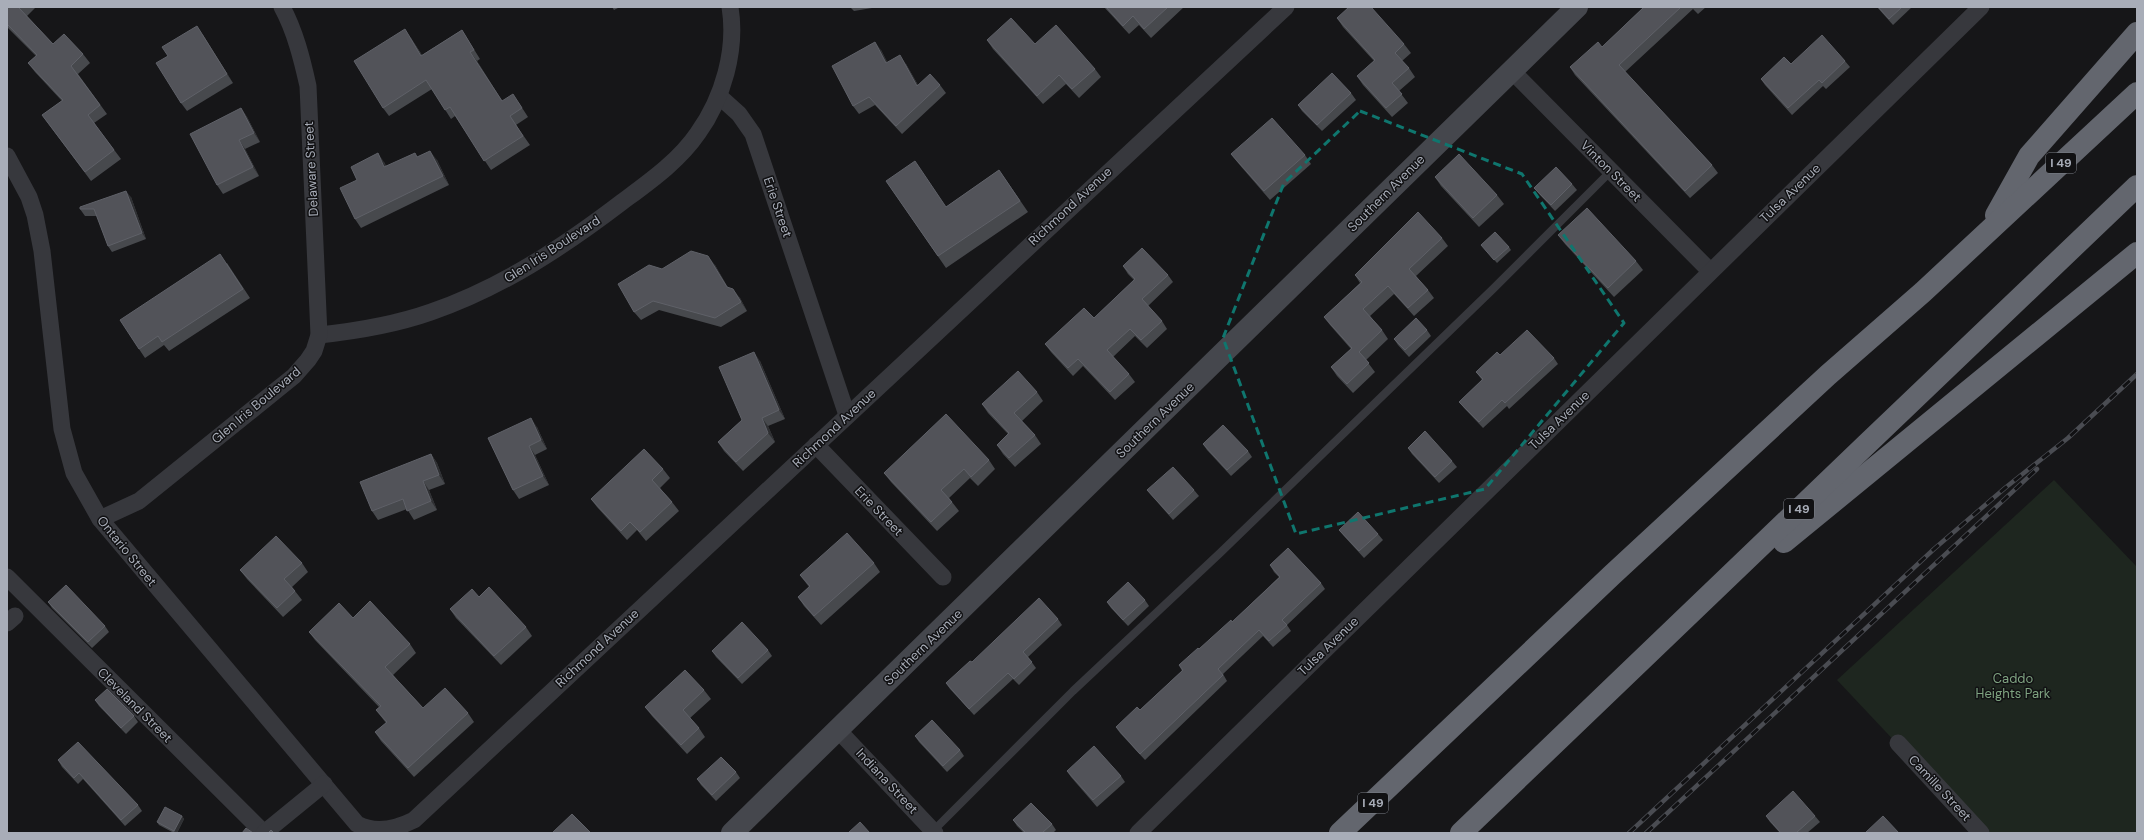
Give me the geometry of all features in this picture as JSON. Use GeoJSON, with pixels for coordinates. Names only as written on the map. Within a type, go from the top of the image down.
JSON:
{"type":"FeatureCollection","features":[{"type":"Feature","properties":{"kind":"highway"},"geometry":{"type":"LineString","coordinates":[[1985,233],[2029,156],[2137,33]]}},
{"type":"Feature","properties":{"kind":"highway","name":"I 49"},"geometry":{"type":"LineString","coordinates":[[1340,833],[1630,558],[1828,375],[1923,292],[2137,93]]}},
{"type":"Feature","properties":{"kind":"highway","name":"I 49"},"geometry":{"type":"LineString","coordinates":[[1461,833],[1639,660],[1892,421],[2137,186]]}},
{"type":"Feature","properties":{"kind":"highway"},"geometry":{"type":"LineString","coordinates":[[1639,660],[2137,253]]}},
{"type":"Feature","properties":{"kind":"street","name":"Delaware Street"},"geometry":{"type":"LineString","coordinates":[[282,7],[290,22],[308,86],[319,335]]}},
{"type":"Feature","properties":{"kind":"street"},"geometry":{"type":"LineString","coordinates":[[719,96],[730,52],[730,7]]}},
{"type":"Feature","properties":{"kind":"street","name":"Richmond Avenue"},"geometry":{"type":"LineString","coordinates":[[373,830],[397,828],[414,820],[1286,7]]}},
{"type":"Feature","properties":{"kind":"street","name":"Southern Avenue"},"geometry":{"type":"LineString","coordinates":[[732,833],[1577,7]]}},
{"type":"Feature","properties":{"kind":"street","name":"Tulsa Avenue"},"geometry":{"type":"LineString","coordinates":[[1138,833],[1981,7]]}},
{"type":"Feature","properties":{"kind":"street","name":"Vinton Street"},"geometry":{"type":"LineString","coordinates":[[1511,70],[1710,271]]}},
{"type":"Feature","properties":{"kind":"street","name":"Glen Iris Boulevard"},"geometry":{"type":"LineString","coordinates":[[100,519],[139,501],[288,381],[308,360],[314,351],[319,335],[380,327],[431,312],[496,285],[525,269],[580,234],[637,191],[678,157],[697,134],[719,96]]}},
{"type":"Feature","properties":{"kind":"street","name":"Erie Street"},"geometry":{"type":"LineString","coordinates":[[719,96],[739,114],[753,134],[847,415]]}},
{"type":"Feature","properties":{"kind":"street","name":"Ontario Street"},"geometry":{"type":"LineString","coordinates":[[7,156],[29,197],[35,215],[42,251],[62,429],[74,473],[100,519],[324,784],[342,808],[357,824],[373,830]]}},
{"type":"Feature","properties":{"kind":"street","name":"Erie Street"},"geometry":{"type":"LineString","coordinates":[[816,445],[943,577]]}},
{"type":"Feature","properties":{"kind":"street","name":"Cleveland Street"},"geometry":{"type":"LineString","coordinates":[[7,577],[264,833]]}},
{"type":"Feature","properties":{"kind":"street","name":"Indiana Street"},"geometry":{"type":"LineString","coordinates":[[838,730],[934,832]]}},
{"type":"Feature","properties":{"kind":"street","name":"Camille Street"},"geometry":{"type":"LineString","coordinates":[[1898,743],[1981,833]]}},
{"type":"Feature","properties":{"kind":"street"},"geometry":{"type":"LineString","coordinates":[[264,833],[324,784]]}},
{"type":"Feature","properties":{"kind":"lane"},"geometry":{"type":"LineString","coordinates":[[934,832],[1073,691],[1220,553],[1493,288],[1611,171]]}},
{"type":"Feature","properties":{"kind":"highlighted area"},"geometry":{"type":"Polygon","coordinates":[[[1360,111],[1522,174],[1624,323],[1485,489],[1296,534],[1223,338],[1284,183],[1360,111]]]}},
{"type":"Feature","properties":{"kind":"green space","name":"Caddo Heights Park"},"geometry":{"type":"Polygon","coordinates":[[[2054,480],[2137,567],[2137,833],[1981,833],[1837,680],[2054,480]]]}},
{"type":"Feature","properties":{"kind":"building"},"geometry":{"type":"Polygon","coordinates":[[[7,7],[20,7],[19,8],[53,44],[64,34],[83,54],[71,66],[100,105],[88,115],[114,150],[85,172],[42,115],[63,100],[28,63],[37,55],[7,24],[7,7]]]}},
{"type":"Feature","properties":{"kind":"building"},"geometry":{"type":"Polygon","coordinates":[[[1106,7],[1168,7],[1144,29],[1133,16],[1123,26],[1106,7]]]}},
{"type":"Feature","properties":{"kind":"building"},"geometry":{"type":"Polygon","coordinates":[[[1349,7],[1371,7],[1404,44],[1395,53],[1409,68],[1392,83],[1402,94],[1386,108],[1357,76],[1375,60],[1337,18],[1349,7]]]}},
{"type":"Feature","properties":{"kind":"building"},"geometry":{"type":"Polygon","coordinates":[[[1644,7],[1681,7],[1619,65],[1712,165],[1685,191],[1570,67],[1598,42],[1602,47],[1644,7]]]}},
{"type":"Feature","properties":{"kind":"building"},"geometry":{"type":"Polygon","coordinates":[[[1878,7],[1902,7],[1889,19],[1878,7]]]}},
{"type":"Feature","properties":{"kind":"building"},"geometry":{"type":"Polygon","coordinates":[[[1011,18],[1035,44],[1056,25],[1095,69],[1072,89],[1059,75],[1037,96],[987,40],[1011,18]]]}},
{"type":"Feature","properties":{"kind":"building"},"geometry":{"type":"Polygon","coordinates":[[[197,26],[227,74],[181,103],[156,63],[168,56],[162,47],[197,26]]]}},
{"type":"Feature","properties":{"kind":"building"},"geometry":{"type":"Polygon","coordinates":[[[405,29],[421,56],[462,30],[474,50],[470,52],[502,101],[513,94],[522,108],[510,116],[523,136],[484,161],[450,107],[445,110],[426,80],[383,108],[354,61],[405,29]]]}},
{"type":"Feature","properties":{"kind":"building"},"geometry":{"type":"Polygon","coordinates":[[[1822,35],[1845,61],[1822,83],[1819,80],[1788,108],[1761,79],[1784,57],[1791,64],[1822,35]]]}},
{"type":"Feature","properties":{"kind":"building"},"geometry":{"type":"Polygon","coordinates":[[[875,42],[886,63],[900,55],[917,86],[930,74],[940,85],[896,126],[869,97],[853,106],[832,66],[875,42]]]}},
{"type":"Feature","properties":{"kind":"building"},"geometry":{"type":"Polygon","coordinates":[[[1332,73],[1351,93],[1317,125],[1298,105],[1332,73]]]}},
{"type":"Feature","properties":{"kind":"building"},"geometry":{"type":"Polygon","coordinates":[[[241,108],[254,133],[239,140],[253,167],[217,185],[190,134],[241,108]]]}},
{"type":"Feature","properties":{"kind":"building"},"geometry":{"type":"Polygon","coordinates":[[[1272,118],[1305,155],[1264,191],[1231,154],[1272,118]]]}},
{"type":"Feature","properties":{"kind":"building"},"geometry":{"type":"Polygon","coordinates":[[[430,151],[443,176],[355,219],[340,188],[357,180],[351,167],[378,153],[384,167],[415,153],[417,157],[430,151]]]}},
{"type":"Feature","properties":{"kind":"building"},"geometry":{"type":"Polygon","coordinates":[[[1459,154],[1497,195],[1473,218],[1435,177],[1459,154]]]}},
{"type":"Feature","properties":{"kind":"building"},"geometry":{"type":"Polygon","coordinates":[[[915,161],[946,207],[999,170],[1020,201],[938,256],[886,181],[915,161]]]}},
{"type":"Feature","properties":{"kind":"building"},"geometry":{"type":"Polygon","coordinates":[[[1556,167],[1572,184],[1551,205],[1534,188],[1556,167]]]}},
{"type":"Feature","properties":{"kind":"building"},"geometry":{"type":"Polygon","coordinates":[[[126,191],[142,233],[108,246],[94,209],[80,209],[80,207],[126,191]]]}},
{"type":"Feature","properties":{"kind":"building"},"geometry":{"type":"Polygon","coordinates":[[[1587,208],[1636,261],[1608,288],[1558,235],[1587,208]]]}},
{"type":"Feature","properties":{"kind":"building"},"geometry":{"type":"Polygon","coordinates":[[[1418,212],[1442,238],[1409,269],[1428,290],[1408,308],[1388,286],[1363,309],[1382,330],[1359,352],[1369,363],[1347,384],[1331,367],[1352,348],[1324,317],[1362,282],[1355,275],[1418,212]]]}},
{"type":"Feature","properties":{"kind":"building"},"geometry":{"type":"Polygon","coordinates":[[[1495,232],[1509,247],[1494,260],[1481,245],[1495,232]]]}},
{"type":"Feature","properties":{"kind":"building"},"geometry":{"type":"Polygon","coordinates":[[[1142,248],[1168,275],[1142,299],[1162,321],[1141,340],[1130,329],[1107,350],[1129,374],[1110,392],[1078,359],[1068,368],[1045,344],[1084,308],[1094,318],[1135,279],[1123,266],[1142,248]]]}},
{"type":"Feature","properties":{"kind":"building"},"geometry":{"type":"Polygon","coordinates":[[[691,251],[708,256],[727,287],[733,289],[741,302],[715,318],[653,301],[634,312],[618,284],[649,265],[662,269],[691,251]]]}},
{"type":"Feature","properties":{"kind":"building"},"geometry":{"type":"Polygon","coordinates":[[[220,254],[243,289],[162,342],[158,336],[139,349],[120,320],[220,254]]]}},
{"type":"Feature","properties":{"kind":"building"},"geometry":{"type":"Polygon","coordinates":[[[1416,318],[1427,330],[1405,350],[1394,339],[1416,318]]]}},
{"type":"Feature","properties":{"kind":"building"},"geometry":{"type":"Polygon","coordinates":[[[1527,330],[1554,358],[1505,403],[1502,400],[1479,422],[1459,402],[1483,379],[1476,372],[1497,352],[1500,355],[1527,330]]]}},
{"type":"Feature","properties":{"kind":"building"},"geometry":{"type":"Polygon","coordinates":[[[754,352],[779,410],[762,418],[768,433],[736,462],[718,442],[742,420],[719,367],[754,352]]]}},
{"type":"Feature","properties":{"kind":"building"},"geometry":{"type":"Polygon","coordinates":[[[1018,371],[1037,392],[1014,413],[1035,435],[1009,458],[997,445],[1009,433],[982,404],[1018,371]]]}},
{"type":"Feature","properties":{"kind":"building"},"geometry":{"type":"Polygon","coordinates":[[[946,414],[989,460],[971,477],[964,469],[941,490],[952,502],[931,522],[884,473],[946,414]]]}},
{"type":"Feature","properties":{"kind":"building"},"geometry":{"type":"Polygon","coordinates":[[[531,418],[541,440],[529,446],[543,476],[513,490],[488,438],[531,418]]]}},
{"type":"Feature","properties":{"kind":"building"},"geometry":{"type":"Polygon","coordinates":[[[1223,425],[1248,451],[1227,470],[1203,444],[1223,425]]]}},
{"type":"Feature","properties":{"kind":"building"},"geometry":{"type":"Polygon","coordinates":[[[1425,431],[1452,461],[1435,477],[1408,448],[1425,431]]]}},
{"type":"Feature","properties":{"kind":"building"},"geometry":{"type":"Polygon","coordinates":[[[644,449],[663,469],[652,480],[672,502],[640,532],[630,522],[621,531],[591,499],[644,449]]]}},
{"type":"Feature","properties":{"kind":"building"},"geometry":{"type":"Polygon","coordinates":[[[431,454],[439,475],[423,481],[431,501],[407,511],[403,499],[372,511],[360,482],[431,454]]]}},
{"type":"Feature","properties":{"kind":"building"},"geometry":{"type":"Polygon","coordinates":[[[1173,467],[1194,490],[1169,514],[1147,490],[1173,467]]]}},
{"type":"Feature","properties":{"kind":"building"},"geometry":{"type":"Polygon","coordinates":[[[1358,512],[1378,534],[1359,551],[1339,530],[1358,512]]]}},
{"type":"Feature","properties":{"kind":"building"},"geometry":{"type":"Polygon","coordinates":[[[847,533],[874,563],[814,616],[798,597],[810,586],[800,575],[847,533]]]}},
{"type":"Feature","properties":{"kind":"building"},"geometry":{"type":"Polygon","coordinates":[[[276,536],[302,563],[284,579],[295,591],[277,608],[240,570],[276,536]]]}},
{"type":"Feature","properties":{"kind":"building"},"geometry":{"type":"Polygon","coordinates":[[[1288,548],[1321,583],[1282,620],[1287,625],[1269,641],[1259,630],[1218,669],[1223,675],[1140,754],[1116,727],[1137,707],[1140,710],[1183,670],[1179,665],[1231,620],[1232,622],[1280,577],[1270,565],[1288,548]]]}},
{"type":"Feature","properties":{"kind":"building"},"geometry":{"type":"Polygon","coordinates":[[[1128,582],[1145,600],[1123,620],[1107,602],[1128,582]]]}},
{"type":"Feature","properties":{"kind":"building"},"geometry":{"type":"Polygon","coordinates":[[[66,585],[105,626],[88,642],[48,602],[66,585]]]}},
{"type":"Feature","properties":{"kind":"building"},"geometry":{"type":"Polygon","coordinates":[[[489,587],[526,627],[494,656],[450,609],[472,589],[479,597],[489,587]]]}},
{"type":"Feature","properties":{"kind":"building"},"geometry":{"type":"Polygon","coordinates":[[[1039,598],[1058,619],[1023,652],[1032,662],[1014,679],[1008,673],[969,709],[946,683],[970,661],[972,662],[1039,598]]]}},
{"type":"Feature","properties":{"kind":"building"},"geometry":{"type":"Polygon","coordinates":[[[370,601],[410,644],[385,667],[423,708],[445,688],[468,713],[408,768],[375,732],[387,722],[376,710],[381,706],[309,632],[339,603],[353,618],[370,601]]]}},
{"type":"Feature","properties":{"kind":"building"},"geometry":{"type":"Polygon","coordinates":[[[742,622],[768,650],[738,678],[712,651],[742,622]]]}},
{"type":"Feature","properties":{"kind":"building"},"geometry":{"type":"Polygon","coordinates":[[[685,670],[704,690],[683,710],[699,728],[681,745],[645,707],[685,670]]]}},
{"type":"Feature","properties":{"kind":"building"},"geometry":{"type":"Polygon","coordinates":[[[107,689],[134,716],[121,728],[95,700],[107,689]]]}},
{"type":"Feature","properties":{"kind":"building"},"geometry":{"type":"Polygon","coordinates":[[[932,720],[960,750],[943,766],[915,736],[932,720]]]}},
{"type":"Feature","properties":{"kind":"building"},"geometry":{"type":"Polygon","coordinates":[[[78,742],[138,805],[121,820],[79,773],[74,778],[58,760],[78,742]]]}},
{"type":"Feature","properties":{"kind":"building"},"geometry":{"type":"Polygon","coordinates":[[[1094,746],[1121,776],[1093,800],[1067,771],[1094,746]]]}},
{"type":"Feature","properties":{"kind":"building"},"geometry":{"type":"Polygon","coordinates":[[[721,757],[736,772],[712,795],[697,779],[721,757]]]}},
{"type":"Feature","properties":{"kind":"building"},"geometry":{"type":"Polygon","coordinates":[[[1793,791],[1815,816],[1796,833],[1781,833],[1766,816],[1793,791]]]}},
{"type":"Feature","properties":{"kind":"building"},"geometry":{"type":"Polygon","coordinates":[[[1031,803],[1052,824],[1042,833],[1026,833],[1013,820],[1031,803]]]}},
{"type":"Feature","properties":{"kind":"building"},"geometry":{"type":"Polygon","coordinates":[[[165,807],[182,816],[174,831],[157,822],[165,807]]]}},
{"type":"Feature","properties":{"kind":"building"},"geometry":{"type":"Polygon","coordinates":[[[572,814],[591,833],[552,833],[572,814]]]}},
{"type":"Feature","properties":{"kind":"building"},"geometry":{"type":"Polygon","coordinates":[[[1883,816],[1899,833],[1865,833],[1883,816]]]}},
{"type":"Feature","properties":{"kind":"building"},"geometry":{"type":"Polygon","coordinates":[[[860,822],[870,833],[848,833],[860,822]]]}},
{"type":"Feature","properties":{"kind":"building"},"geometry":{"type":"Polygon","coordinates":[[[246,828],[253,833],[242,833],[246,828]]]}},
{"type":"Feature","properties":{"kind":"railway"},"geometry":{"type":"LineString","coordinates":[[1629,833],[1934,549],[2005,488],[2068,438],[2137,374]]}},
{"type":"Feature","properties":{"kind":"railway"},"geometry":{"type":"LineString","coordinates":[[1646,833],[2037,469]]}}]}
